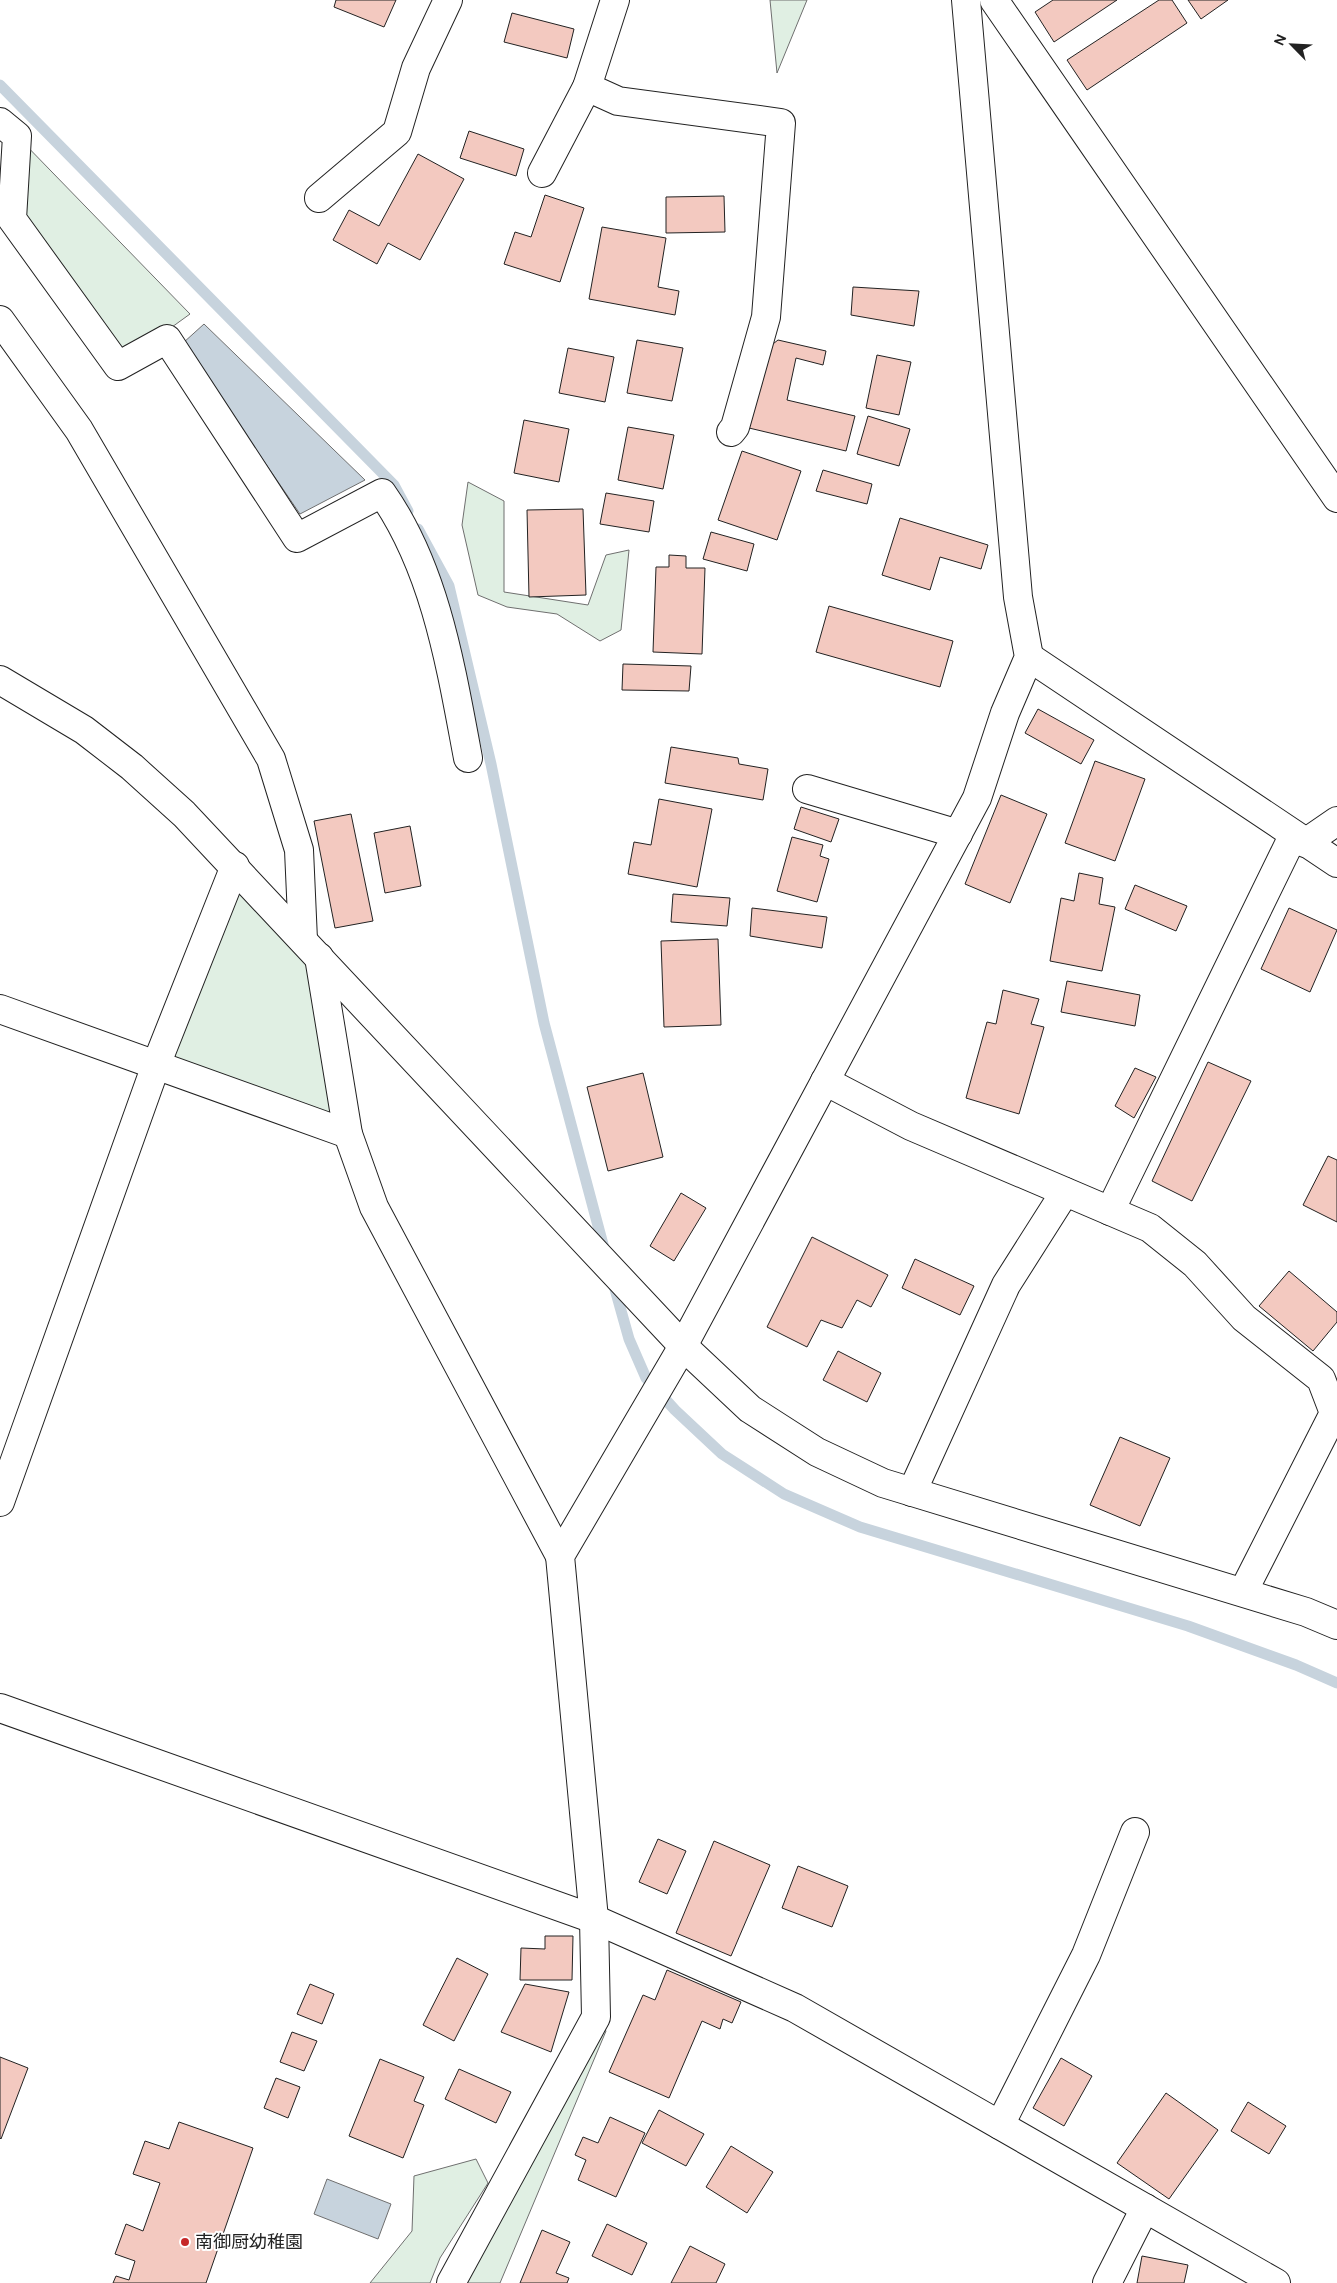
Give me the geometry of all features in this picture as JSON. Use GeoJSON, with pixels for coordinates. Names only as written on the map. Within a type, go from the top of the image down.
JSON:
{"type":"FeatureCollection","features":[{"type":"Feature","properties":{"kind":"street"},"geometry":{"type":"LineString","coordinates":[[319,198],[397,132],[416,68],[448,0]]}},
{"type":"Feature","properties":{"kind":"street"},"geometry":{"type":"LineString","coordinates":[[542,173],[587,87],[615,0]]}},
{"type":"Feature","properties":{"kind":"street"},"geometry":{"type":"LineString","coordinates":[[560,1556],[683,1346],[978,798],[1005,713],[1029,657],[1018,597],[966,0]]}},
{"type":"Feature","properties":{"kind":"street"},"geometry":{"type":"LineString","coordinates":[[994,0],[1337,498]]}},
{"type":"Feature","properties":{"kind":"street"},"geometry":{"type":"LineString","coordinates":[[587,87],[618,101],[781,123],[766,316],[735,427],[731,432]]}},
{"type":"Feature","properties":{"kind":"street"},"geometry":{"type":"LineString","coordinates":[[0,122],[17,136],[12,219],[118,366],[168,339],[297,538],[382,493],[395,512],[420,564],[450,661],[468,758]]}},
{"type":"Feature","properties":{"kind":"street"},"geometry":{"type":"LineString","coordinates":[[0,320],[79,430],[271,759],[299,850],[311,948],[348,1134],[374,1207],[560,1556],[594,1919],[596,2017],[451,2283]]}},
{"type":"Feature","properties":{"kind":"street"},"geometry":{"type":"LineString","coordinates":[[1029,657],[1299,840],[1337,863]]}},
{"type":"Feature","properties":{"kind":"street"},"geometry":{"type":"LineString","coordinates":[[0,680],[84,730],[132,767],[184,814],[235,866],[683,1346],[750,1409],[817,1452],[883,1483],[1243,1592],[1306,1612],[1337,1625]]}},
{"type":"Feature","properties":{"kind":"street"},"geometry":{"type":"LineString","coordinates":[[807,789],[958,834]]}},
{"type":"Feature","properties":{"kind":"street"},"geometry":{"type":"LineString","coordinates":[[1110,1211],[1299,840],[1337,821]]}},
{"type":"Feature","properties":{"kind":"street"},"geometry":{"type":"LineString","coordinates":[[0,1502],[156,1065],[235,866]]}},
{"type":"Feature","properties":{"kind":"street"},"geometry":{"type":"LineString","coordinates":[[0,1009],[348,1134]]}},
{"type":"Feature","properties":{"kind":"street"},"geometry":{"type":"LineString","coordinates":[[825,1081],[911,1126],[1150,1228],[1195,1264],[1244,1318],[1321,1379],[1336,1411],[1243,1592]]}},
{"type":"Feature","properties":{"kind":"street"},"geometry":{"type":"LineString","coordinates":[[912,1492],[1006,1285],[1065,1192]]}},
{"type":"Feature","properties":{"kind":"street"},"geometry":{"type":"LineString","coordinates":[[0,1708],[594,1919],[795,2008],[1276,2283]]}},
{"type":"Feature","properties":{"kind":"street"},"geometry":{"type":"LineString","coordinates":[[1000,2125],[1086,1955],[1135,1832]]}},
{"type":"Feature","properties":{"kind":"street"},"geometry":{"type":"LineString","coordinates":[[1108,2283],[1145,2208]]}},
{"type":"Feature","properties":{"kind":"green space"},"geometry":{"type":"Polygon","coordinates":[[[770,0],[807,0],[777,73],[770,0]]]}},
{"type":"Feature","properties":{"kind":"green space"},"geometry":{"type":"Polygon","coordinates":[[[17,136],[190,314],[118,366],[12,219],[17,136]]]}},
{"type":"Feature","properties":{"kind":"green space"},"geometry":{"type":"Polygon","coordinates":[[[468,482],[504,501],[504,592],[588,605],[606,555],[629,550],[621,630],[600,641],[557,614],[507,607],[478,595],[462,525],[468,482]]]}},
{"type":"Feature","properties":{"kind":"green space"},"geometry":{"type":"Polygon","coordinates":[[[235,866],[319,957],[332,1128],[156,1065],[235,866]]]}},
{"type":"Feature","properties":{"kind":"green space"},"geometry":{"type":"Polygon","coordinates":[[[596,2017],[606,2031],[500,2283],[451,2283],[596,2017]]]}},
{"type":"Feature","properties":{"kind":"green space"},"geometry":{"type":"Polygon","coordinates":[[[476,2159],[488,2183],[440,2258],[430,2283],[370,2283],[412,2231],[414,2176],[476,2159]]]}},
{"type":"Feature","properties":{"kind":"shaded area"},"geometry":{"type":"Polygon","coordinates":[[[204,324],[365,480],[300,514],[183,343],[204,324]]]}},
{"type":"Feature","properties":{"kind":"shaded area"},"geometry":{"type":"Polygon","coordinates":[[[327,2179],[391,2204],[378,2239],[314,2214],[327,2179]]]}},
{"type":"Feature","properties":{"kind":"building"},"geometry":{"type":"Polygon","coordinates":[[[336,0],[396,0],[384,27],[334,7],[336,0]]]}},
{"type":"Feature","properties":{"kind":"building"},"geometry":{"type":"Polygon","coordinates":[[[1053,0],[1117,0],[1054,42],[1035,12],[1053,0]]]}},
{"type":"Feature","properties":{"kind":"building"},"geometry":{"type":"Polygon","coordinates":[[[1159,0],[1172,0],[1187,23],[1087,90],[1067,60],[1159,0]]]}},
{"type":"Feature","properties":{"kind":"building"},"geometry":{"type":"Polygon","coordinates":[[[1188,0],[1228,0],[1201,19],[1188,0]]]}},
{"type":"Feature","properties":{"kind":"building"},"geometry":{"type":"Polygon","coordinates":[[[512,13],[574,29],[567,58],[504,42],[512,13]]]}},
{"type":"Feature","properties":{"kind":"building"},"geometry":{"type":"Polygon","coordinates":[[[469,131],[524,149],[516,176],[460,158],[469,131]]]}},
{"type":"Feature","properties":{"kind":"building"},"geometry":{"type":"Polygon","coordinates":[[[418,154],[464,179],[420,260],[388,243],[377,264],[333,240],[349,210],[379,226],[418,154]]]}},
{"type":"Feature","properties":{"kind":"building"},"geometry":{"type":"Polygon","coordinates":[[[545,195],[584,208],[560,282],[504,264],[515,232],[531,237],[545,195]]]}},
{"type":"Feature","properties":{"kind":"building"},"geometry":{"type":"Polygon","coordinates":[[[724,196],[725,232],[666,233],[666,197],[724,196]]]}},
{"type":"Feature","properties":{"kind":"building"},"geometry":{"type":"Polygon","coordinates":[[[602,227],[666,238],[658,287],[679,291],[675,315],[589,299],[602,227]]]}},
{"type":"Feature","properties":{"kind":"building"},"geometry":{"type":"Polygon","coordinates":[[[853,287],[919,291],[914,326],[851,315],[853,287]]]}},
{"type":"Feature","properties":{"kind":"building"},"geometry":{"type":"Polygon","coordinates":[[[637,340],[683,348],[672,401],[627,393],[637,340]]]}},
{"type":"Feature","properties":{"kind":"building"},"geometry":{"type":"Polygon","coordinates":[[[778,340],[826,351],[823,365],[796,358],[787,400],[855,416],[846,451],[749,428],[769,347],[778,340]]]}},
{"type":"Feature","properties":{"kind":"building"},"geometry":{"type":"Polygon","coordinates":[[[568,348],[614,357],[605,402],[559,393],[568,348]]]}},
{"type":"Feature","properties":{"kind":"building"},"geometry":{"type":"Polygon","coordinates":[[[877,355],[911,362],[899,415],[866,408],[877,355]]]}},
{"type":"Feature","properties":{"kind":"building"},"geometry":{"type":"Polygon","coordinates":[[[868,416],[910,429],[899,466],[857,454],[868,416]]]}},
{"type":"Feature","properties":{"kind":"building"},"geometry":{"type":"Polygon","coordinates":[[[524,420],[569,429],[559,482],[514,473],[524,420]]]}},
{"type":"Feature","properties":{"kind":"building"},"geometry":{"type":"Polygon","coordinates":[[[628,427],[674,435],[663,489],[618,480],[628,427]]]}},
{"type":"Feature","properties":{"kind":"building"},"geometry":{"type":"Polygon","coordinates":[[[742,451],[801,471],[777,540],[718,520],[742,451]]]}},
{"type":"Feature","properties":{"kind":"building"},"geometry":{"type":"Polygon","coordinates":[[[823,470],[872,484],[867,504],[816,491],[823,470]]]}},
{"type":"Feature","properties":{"kind":"building"},"geometry":{"type":"Polygon","coordinates":[[[606,493],[654,501],[649,532],[600,524],[606,493]]]}},
{"type":"Feature","properties":{"kind":"building"},"geometry":{"type":"Polygon","coordinates":[[[583,509],[586,595],[529,597],[527,510],[583,509]]]}},
{"type":"Feature","properties":{"kind":"building"},"geometry":{"type":"Polygon","coordinates":[[[900,518],[988,545],[981,569],[940,557],[930,590],[882,575],[900,518]]]}},
{"type":"Feature","properties":{"kind":"building"},"geometry":{"type":"Polygon","coordinates":[[[711,532],[754,544],[747,571],[703,559],[711,532]]]}},
{"type":"Feature","properties":{"kind":"building"},"geometry":{"type":"Polygon","coordinates":[[[669,555],[686,556],[686,568],[705,568],[702,654],[653,652],[656,567],[669,567],[669,555]]]}},
{"type":"Feature","properties":{"kind":"building"},"geometry":{"type":"Polygon","coordinates":[[[829,606],[953,641],[940,687],[816,652],[829,606]]]}},
{"type":"Feature","properties":{"kind":"building"},"geometry":{"type":"Polygon","coordinates":[[[623,664],[691,666],[689,691],[622,690],[623,664]]]}},
{"type":"Feature","properties":{"kind":"building"},"geometry":{"type":"Polygon","coordinates":[[[1038,709],[1094,740],[1081,764],[1025,733],[1038,709]]]}},
{"type":"Feature","properties":{"kind":"building"},"geometry":{"type":"Polygon","coordinates":[[[671,747],[738,758],[739,764],[768,769],[763,800],[665,783],[671,747]]]}},
{"type":"Feature","properties":{"kind":"building"},"geometry":{"type":"Polygon","coordinates":[[[1095,761],[1145,779],[1115,861],[1065,843],[1095,761]]]}},
{"type":"Feature","properties":{"kind":"building"},"geometry":{"type":"Polygon","coordinates":[[[1001,795],[1047,814],[1010,903],[965,884],[1001,795]]]}},
{"type":"Feature","properties":{"kind":"building"},"geometry":{"type":"Polygon","coordinates":[[[659,799],[712,809],[697,887],[628,874],[634,842],[651,845],[659,799]]]}},
{"type":"Feature","properties":{"kind":"building"},"geometry":{"type":"Polygon","coordinates":[[[801,807],[839,819],[831,842],[794,829],[801,807]]]}},
{"type":"Feature","properties":{"kind":"building"},"geometry":{"type":"Polygon","coordinates":[[[351,814],[373,921],[335,928],[314,821],[351,814]]]}},
{"type":"Feature","properties":{"kind":"building"},"geometry":{"type":"Polygon","coordinates":[[[410,826],[421,886],[385,893],[374,833],[410,826]]]}},
{"type":"Feature","properties":{"kind":"building"},"geometry":{"type":"Polygon","coordinates":[[[792,837],[823,845],[820,856],[829,859],[817,902],[777,891],[792,837]]]}},
{"type":"Feature","properties":{"kind":"building"},"geometry":{"type":"Polygon","coordinates":[[[1079,873],[1103,878],[1099,904],[1115,907],[1102,971],[1050,961],[1061,898],[1074,901],[1079,873]]]}},
{"type":"Feature","properties":{"kind":"building"},"geometry":{"type":"Polygon","coordinates":[[[1135,885],[1187,906],[1176,931],[1125,909],[1135,885]]]}},
{"type":"Feature","properties":{"kind":"building"},"geometry":{"type":"Polygon","coordinates":[[[673,894],[730,898],[727,926],[671,922],[673,894]]]}},
{"type":"Feature","properties":{"kind":"building"},"geometry":{"type":"Polygon","coordinates":[[[752,908],[827,917],[822,948],[750,936],[752,908]]]}},
{"type":"Feature","properties":{"kind":"building"},"geometry":{"type":"Polygon","coordinates":[[[1289,908],[1337,930],[1310,992],[1261,969],[1289,908]]]}},
{"type":"Feature","properties":{"kind":"building"},"geometry":{"type":"Polygon","coordinates":[[[718,939],[721,1025],[664,1027],[661,941],[718,939]]]}},
{"type":"Feature","properties":{"kind":"building"},"geometry":{"type":"Polygon","coordinates":[[[1067,981],[1140,995],[1135,1026],[1061,1012],[1067,981]]]}},
{"type":"Feature","properties":{"kind":"building"},"geometry":{"type":"Polygon","coordinates":[[[1003,990],[1039,999],[1031,1024],[1044,1027],[1019,1114],[966,1098],[987,1022],[996,1024],[1003,990]]]}},
{"type":"Feature","properties":{"kind":"building"},"geometry":{"type":"Polygon","coordinates":[[[1208,1062],[1251,1081],[1192,1201],[1152,1181],[1208,1062]]]}},
{"type":"Feature","properties":{"kind":"building"},"geometry":{"type":"Polygon","coordinates":[[[1135,1068],[1156,1077],[1134,1118],[1115,1106],[1135,1068]]]}},
{"type":"Feature","properties":{"kind":"building"},"geometry":{"type":"Polygon","coordinates":[[[643,1073],[663,1157],[608,1171],[587,1087],[643,1073]]]}},
{"type":"Feature","properties":{"kind":"building"},"geometry":{"type":"Polygon","coordinates":[[[1328,1156],[1337,1160],[1337,1222],[1303,1205],[1328,1156]]]}},
{"type":"Feature","properties":{"kind":"building"},"geometry":{"type":"Polygon","coordinates":[[[681,1193],[706,1208],[674,1261],[650,1246],[681,1193]]]}},
{"type":"Feature","properties":{"kind":"building"},"geometry":{"type":"Polygon","coordinates":[[[812,1237],[888,1275],[871,1307],[857,1300],[842,1328],[821,1320],[807,1347],[767,1327],[812,1237]]]}},
{"type":"Feature","properties":{"kind":"building"},"geometry":{"type":"Polygon","coordinates":[[[915,1259],[974,1286],[960,1315],[902,1288],[915,1259]]]}},
{"type":"Feature","properties":{"kind":"building"},"geometry":{"type":"Polygon","coordinates":[[[1289,1271],[1337,1312],[1337,1322],[1313,1351],[1259,1306],[1289,1271]]]}},
{"type":"Feature","properties":{"kind":"building"},"geometry":{"type":"Polygon","coordinates":[[[838,1351],[881,1373],[867,1402],[823,1380],[838,1351]]]}},
{"type":"Feature","properties":{"kind":"building"},"geometry":{"type":"Polygon","coordinates":[[[1120,1437],[1170,1458],[1140,1526],[1090,1505],[1120,1437]]]}},
{"type":"Feature","properties":{"kind":"building"},"geometry":{"type":"Polygon","coordinates":[[[658,1839],[686,1851],[667,1894],[639,1882],[658,1839]]]}},
{"type":"Feature","properties":{"kind":"building"},"geometry":{"type":"Polygon","coordinates":[[[714,1841],[770,1865],[731,1956],[676,1933],[714,1841]]]}},
{"type":"Feature","properties":{"kind":"building"},"geometry":{"type":"Polygon","coordinates":[[[798,1866],[848,1886],[832,1927],[782,1908],[798,1866]]]}},
{"type":"Feature","properties":{"kind":"building"},"geometry":{"type":"Polygon","coordinates":[[[545,1936],[573,1936],[572,1980],[520,1980],[521,1948],[545,1949],[545,1936]]]}},
{"type":"Feature","properties":{"kind":"building"},"geometry":{"type":"Polygon","coordinates":[[[457,1958],[488,1974],[454,2041],[423,2025],[457,1958]]]}},
{"type":"Feature","properties":{"kind":"building"},"geometry":{"type":"Polygon","coordinates":[[[667,1970],[741,2002],[732,2023],[723,2019],[720,2029],[702,2021],[669,2098],[609,2072],[643,1995],[655,2000],[667,1970]]]}},
{"type":"Feature","properties":{"kind":"building"},"geometry":{"type":"Polygon","coordinates":[[[310,1984],[334,1994],[322,2024],[297,2014],[310,1984]]]}},
{"type":"Feature","properties":{"kind":"building"},"geometry":{"type":"Polygon","coordinates":[[[525,1984],[569,1992],[551,2052],[501,2032],[525,1984]]]}},
{"type":"Feature","properties":{"kind":"building"},"geometry":{"type":"Polygon","coordinates":[[[292,2032],[317,2041],[304,2071],[280,2062],[292,2032]]]}},
{"type":"Feature","properties":{"kind":"building"},"geometry":{"type":"Polygon","coordinates":[[[0,2057],[28,2068],[1,2139],[0,2138],[0,2057]]]}},
{"type":"Feature","properties":{"kind":"building"},"geometry":{"type":"Polygon","coordinates":[[[1061,2058],[1092,2076],[1064,2126],[1033,2108],[1061,2058]]]}},
{"type":"Feature","properties":{"kind":"building"},"geometry":{"type":"Polygon","coordinates":[[[380,2059],[424,2077],[414,2101],[424,2105],[403,2158],[349,2136],[380,2059]]]}},
{"type":"Feature","properties":{"kind":"building"},"geometry":{"type":"Polygon","coordinates":[[[459,2069],[511,2092],[496,2123],[445,2099],[459,2069]]]}},
{"type":"Feature","properties":{"kind":"building"},"geometry":{"type":"Polygon","coordinates":[[[276,2078],[300,2087],[288,2118],[264,2108],[276,2078]]]}},
{"type":"Feature","properties":{"kind":"building"},"geometry":{"type":"Polygon","coordinates":[[[1166,2093],[1218,2130],[1169,2199],[1117,2163],[1166,2093]]]}},
{"type":"Feature","properties":{"kind":"building"},"geometry":{"type":"Polygon","coordinates":[[[1248,2102],[1286,2126],[1269,2154],[1231,2131],[1248,2102]]]}},
{"type":"Feature","properties":{"kind":"building"},"geometry":{"type":"Polygon","coordinates":[[[659,2110],[704,2134],[686,2166],[642,2143],[659,2110]]]}},
{"type":"Feature","properties":{"kind":"building"},"geometry":{"type":"Polygon","coordinates":[[[610,2117],[645,2133],[616,2197],[578,2180],[586,2160],[575,2155],[583,2137],[598,2143],[610,2117]]]}},
{"type":"Feature","properties":{"kind":"building"},"geometry":{"type":"Polygon","coordinates":[[[179,2122],[253,2148],[206,2283],[113,2283],[116,2276],[129,2280],[135,2261],[115,2254],[126,2224],[143,2231],[160,2183],[133,2174],[145,2141],[169,2149],[179,2122]]]}},
{"type":"Feature","properties":{"kind":"building"},"geometry":{"type":"Polygon","coordinates":[[[731,2146],[773,2172],[747,2213],[706,2187],[731,2146]]]}},
{"type":"Feature","properties":{"kind":"building"},"geometry":{"type":"Polygon","coordinates":[[[607,2224],[647,2243],[632,2275],[592,2256],[607,2224]]]}},
{"type":"Feature","properties":{"kind":"building"},"geometry":{"type":"Polygon","coordinates":[[[542,2230],[570,2242],[556,2273],[569,2278],[567,2283],[520,2283],[542,2230]]]}},
{"type":"Feature","properties":{"kind":"building"},"geometry":{"type":"Polygon","coordinates":[[[690,2246],[725,2264],[716,2283],[671,2283],[690,2246]]]}},
{"type":"Feature","properties":{"kind":"building"},"geometry":{"type":"Polygon","coordinates":[[[1142,2256],[1188,2265],[1184,2283],[1137,2283],[1142,2256]]]}},
{"type":"Feature","properties":{"kind":"waterway"},"geometry":{"type":"LineString","coordinates":[[0,85],[394,485],[408,511]]}},
{"type":"Feature","properties":{"kind":"waterway"},"geometry":{"type":"LineString","coordinates":[[418,529],[449,586],[491,764],[544,1023],[605,1252]]}},
{"type":"Feature","properties":{"kind":"waterway"},"geometry":{"type":"LineString","coordinates":[[613,1282],[629,1339],[646,1378],[675,1410],[722,1454],[784,1494],[860,1527],[1188,1626],[1296,1665],[1337,1683]]}},
{"type":"Feature","properties":{"kind":"place","name":"南御厨幼稚園"},"geometry":{"type":"Point","coordinates":[185,2242]}}]}
